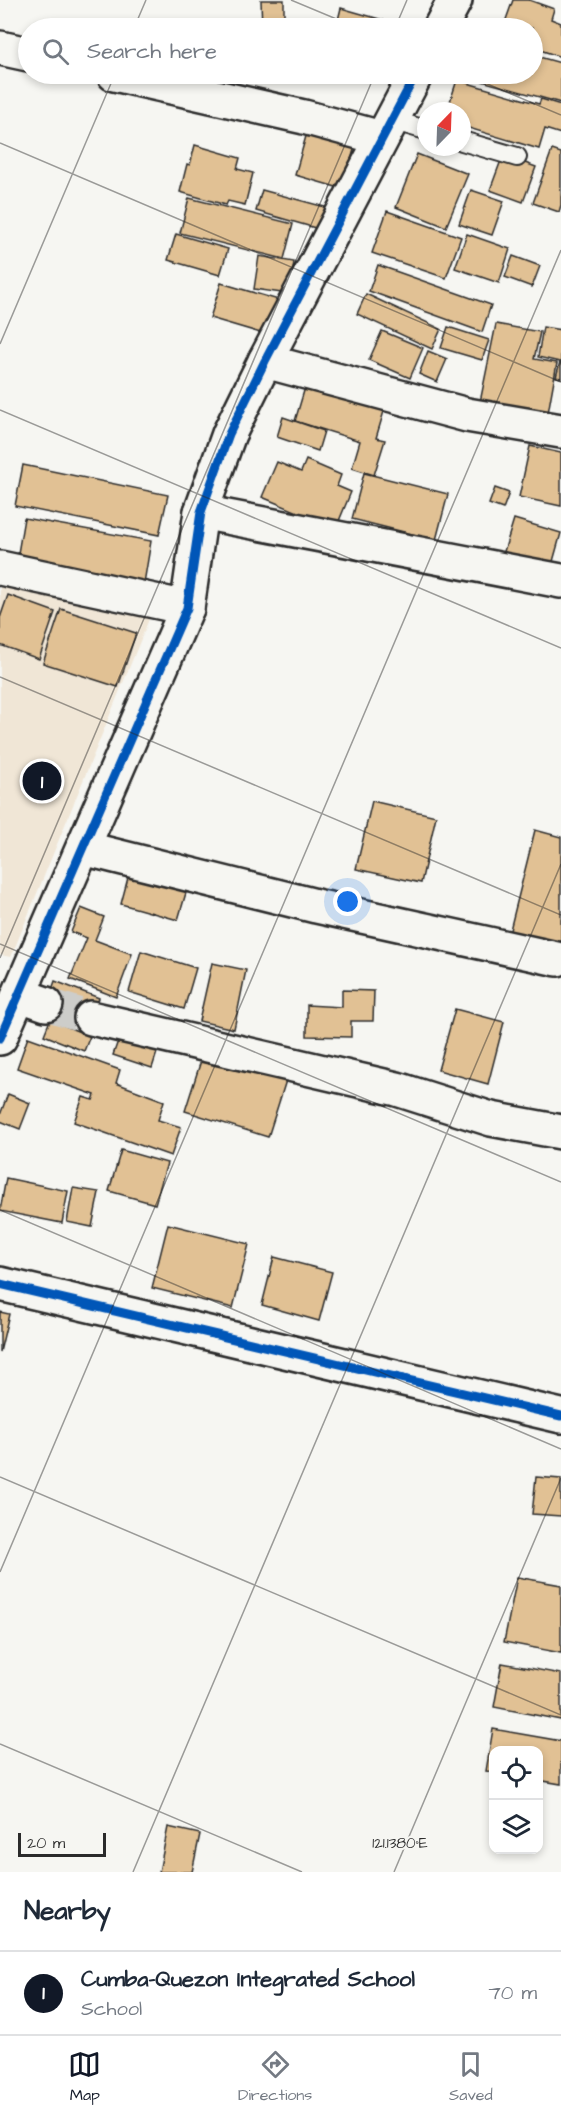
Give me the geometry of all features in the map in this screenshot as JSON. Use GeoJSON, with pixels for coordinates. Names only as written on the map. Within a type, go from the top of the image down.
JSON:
{"type":"FeatureCollection","features":[{"type":"Feature","properties":{"kind":"street"},"geometry":{"type":"LineString","coordinates":[[445,18],[455,0]]}},
{"type":"Feature","properties":{"kind":"street"},"geometry":{"type":"LineString","coordinates":[[0,48],[18,52]]}},
{"type":"Feature","properties":{"kind":"street"},"geometry":{"type":"LineString","coordinates":[[158,84],[304,117],[386,129]]}},
{"type":"Feature","properties":{"kind":"street"},"geometry":{"type":"LineString","coordinates":[[15,1016],[83,848],[187,608],[201,512],[229,434],[411,84]]}},
{"type":"Feature","properties":{"kind":"street"},"geometry":{"type":"LineString","coordinates":[[265,361],[467,415],[561,431]]}},
{"type":"Feature","properties":{"kind":"street"},"geometry":{"type":"LineString","coordinates":[[201,512],[561,581]]}},
{"type":"Feature","properties":{"kind":"street"},"geometry":{"type":"LineString","coordinates":[[0,568],[187,608]]}},
{"type":"Feature","properties":{"kind":"street"},"geometry":{"type":"LineString","coordinates":[[83,848],[316,906],[557,959]]}},
{"type":"Feature","properties":{"kind":"street"},"geometry":{"type":"LineString","coordinates":[[91,1018],[397,1089],[491,1119],[561,1132]]}},
{"type":"Feature","properties":{"kind":"street"},"geometry":{"type":"LineString","coordinates":[[0,1284],[561,1416]]}},
{"type":"Feature","properties":{"kind":"lane"},"geometry":{"type":"LineString","coordinates":[[386,129],[417,130]]}},
{"type":"Feature","properties":{"kind":"lane"},"geometry":{"type":"LineString","coordinates":[[471,144],[517,157]]}},
{"type":"Feature","properties":{"kind":"shaded area"},"geometry":{"type":"Polygon","coordinates":[[[0,577],[154,607],[11,957],[0,955],[0,577]]]}},
{"type":"Feature","properties":{"kind":"building"},"geometry":{"type":"Polygon","coordinates":[[[261,0],[284,0],[284,18],[262,18],[261,0]]]}},
{"type":"Feature","properties":{"kind":"building"},"geometry":{"type":"Polygon","coordinates":[[[513,0],[529,0],[554,9],[551,19],[561,23],[561,57],[543,51],[543,18],[507,18],[513,0]]]}},
{"type":"Feature","properties":{"kind":"building"},"geometry":{"type":"Polygon","coordinates":[[[341,8],[376,18],[338,18],[341,8]]]}},
{"type":"Feature","properties":{"kind":"building"},"geometry":{"type":"Polygon","coordinates":[[[543,58],[561,63],[561,103],[493,84],[543,84],[543,58]]]}},
{"type":"Feature","properties":{"kind":"building"},"geometry":{"type":"Polygon","coordinates":[[[456,84],[471,84],[539,104],[541,99],[561,105],[561,134],[545,129],[539,149],[471,129],[471,102],[450,102],[456,84]]]}},
{"type":"Feature","properties":{"kind":"building"},"geometry":{"type":"Polygon","coordinates":[[[310,122],[358,135],[343,189],[295,175],[310,122]]]}},
{"type":"Feature","properties":{"kind":"building"},"geometry":{"type":"Polygon","coordinates":[[[195,145],[240,158],[237,169],[253,173],[245,205],[228,201],[226,205],[180,192],[187,164],[190,165],[195,145]]]}},
{"type":"Feature","properties":{"kind":"building"},"geometry":{"type":"Polygon","coordinates":[[[552,150],[561,153],[559,212],[533,203],[552,150]]]}},
{"type":"Feature","properties":{"kind":"building"},"geometry":{"type":"Polygon","coordinates":[[[417,154],[417,156],[468,174],[446,227],[396,207],[417,154]]]}},
{"type":"Feature","properties":{"kind":"building"},"geometry":{"type":"Polygon","coordinates":[[[503,155],[536,167],[523,202],[490,190],[503,155]]]}},
{"type":"Feature","properties":{"kind":"building"},"geometry":{"type":"Polygon","coordinates":[[[262,190],[325,207],[319,229],[256,211],[262,190]]]}},
{"type":"Feature","properties":{"kind":"building"},"geometry":{"type":"Polygon","coordinates":[[[471,190],[504,201],[492,235],[459,224],[471,190]]]}},
{"type":"Feature","properties":{"kind":"building"},"geometry":{"type":"Polygon","coordinates":[[[189,198],[293,224],[284,259],[180,233],[189,198]]]}},
{"type":"Feature","properties":{"kind":"building"},"geometry":{"type":"Polygon","coordinates":[[[387,211],[461,237],[446,278],[372,253],[387,211]]]}},
{"type":"Feature","properties":{"kind":"building"},"geometry":{"type":"Polygon","coordinates":[[[176,234],[228,249],[220,275],[168,260],[176,234]]]}},
{"type":"Feature","properties":{"kind":"building"},"geometry":{"type":"Polygon","coordinates":[[[467,234],[510,249],[499,283],[455,268],[467,234]]]}},
{"type":"Feature","properties":{"kind":"building"},"geometry":{"type":"Polygon","coordinates":[[[259,256],[294,262],[289,294],[254,289],[259,256]]]}},
{"type":"Feature","properties":{"kind":"building"},"geometry":{"type":"Polygon","coordinates":[[[513,256],[540,266],[532,287],[505,277],[513,256]]]}},
{"type":"Feature","properties":{"kind":"building"},"geometry":{"type":"Polygon","coordinates":[[[378,265],[491,305],[482,332],[369,291],[378,265]]]}},
{"type":"Feature","properties":{"kind":"building"},"geometry":{"type":"Polygon","coordinates":[[[221,283],[282,301],[271,336],[210,318],[221,283]]]}},
{"type":"Feature","properties":{"kind":"building"},"geometry":{"type":"Polygon","coordinates":[[[366,294],[441,329],[432,349],[357,314],[366,294]]]}},
{"type":"Feature","properties":{"kind":"building"},"geometry":{"type":"Polygon","coordinates":[[[496,324],[540,332],[534,359],[557,363],[548,413],[479,407],[496,324]]]}},
{"type":"Feature","properties":{"kind":"building"},"geometry":{"type":"Polygon","coordinates":[[[448,327],[489,340],[482,360],[441,348],[448,327]]]}},
{"type":"Feature","properties":{"kind":"building"},"geometry":{"type":"Polygon","coordinates":[[[543,327],[561,330],[561,378],[556,377],[560,362],[538,357],[543,327]]]}},
{"type":"Feature","properties":{"kind":"building"},"geometry":{"type":"Polygon","coordinates":[[[382,331],[423,348],[410,378],[369,360],[382,331]]]}},
{"type":"Feature","properties":{"kind":"building"},"geometry":{"type":"Polygon","coordinates":[[[428,351],[447,359],[437,382],[419,374],[428,351]]]}},
{"type":"Feature","properties":{"kind":"building"},"geometry":{"type":"Polygon","coordinates":[[[309,374],[388,398],[376,438],[385,440],[374,475],[352,468],[360,441],[295,421],[309,374]]]}},
{"type":"Feature","properties":{"kind":"building"},"geometry":{"type":"Polygon","coordinates":[[[283,417],[324,431],[318,451],[277,437],[283,417]]]}},
{"type":"Feature","properties":{"kind":"building"},"geometry":{"type":"Polygon","coordinates":[[[530,446],[561,453],[561,506],[519,497],[530,446]]]}},
{"type":"Feature","properties":{"kind":"building"},"geometry":{"type":"Polygon","coordinates":[[[306,460],[341,475],[337,486],[351,492],[336,528],[262,497],[277,462],[301,472],[306,460]]]}},
{"type":"Feature","properties":{"kind":"building"},"geometry":{"type":"Polygon","coordinates":[[[23,465],[168,495],[159,535],[15,506],[23,465]]]}},
{"type":"Feature","properties":{"kind":"building"},"geometry":{"type":"Polygon","coordinates":[[[364,473],[448,494],[436,540],[352,519],[364,473]]]}},
{"type":"Feature","properties":{"kind":"building"},"geometry":{"type":"Polygon","coordinates":[[[495,488],[509,493],[503,509],[489,504],[495,488]]]}},
{"type":"Feature","properties":{"kind":"building"},"geometry":{"type":"Polygon","coordinates":[[[24,518],[151,541],[143,589],[16,565],[24,518]]]}},
{"type":"Feature","properties":{"kind":"building"},"geometry":{"type":"Polygon","coordinates":[[[514,519],[561,533],[550,572],[502,558],[514,519]]]}},
{"type":"Feature","properties":{"kind":"building"},"geometry":{"type":"Polygon","coordinates":[[[8,595],[55,612],[39,659],[0,645],[0,618],[8,595]]]}},
{"type":"Feature","properties":{"kind":"building"},"geometry":{"type":"Polygon","coordinates":[[[61,609],[136,633],[118,687],[43,663],[61,609]]]}},
{"type":"Feature","properties":{"kind":"building"},"geometry":{"type":"Polygon","coordinates":[[[372,801],[436,816],[421,883],[356,869],[372,801]]]}},
{"type":"Feature","properties":{"kind":"building"},"geometry":{"type":"Polygon","coordinates":[[[535,830],[561,837],[561,955],[507,942],[535,830]]]}},
{"type":"Feature","properties":{"kind":"building"},"geometry":{"type":"Polygon","coordinates":[[[130,870],[188,886],[178,920],[121,904],[130,870]]]}},
{"type":"Feature","properties":{"kind":"building"},"geometry":{"type":"Polygon","coordinates":[[[81,908],[104,917],[95,940],[132,954],[116,997],[70,979],[87,938],[71,932],[81,908]]]}},
{"type":"Feature","properties":{"kind":"building"},"geometry":{"type":"Polygon","coordinates":[[[141,951],[196,968],[184,1009],[129,992],[141,951]]]}},
{"type":"Feature","properties":{"kind":"building"},"geometry":{"type":"Polygon","coordinates":[[[212,963],[246,970],[234,1029],[199,1021],[212,963]]]}},
{"type":"Feature","properties":{"kind":"building"},"geometry":{"type":"Polygon","coordinates":[[[55,981],[99,998],[89,1028],[44,1012],[55,981]]]}},
{"type":"Feature","properties":{"kind":"building"},"geometry":{"type":"Polygon","coordinates":[[[342,990],[374,991],[373,1021],[351,1021],[351,1037],[307,1036],[307,1005],[342,1007],[342,990]]]}},
{"type":"Feature","properties":{"kind":"building"},"geometry":{"type":"Polygon","coordinates":[[[455,1009],[504,1022],[488,1084],[438,1070],[455,1009]]]}},
{"type":"Feature","properties":{"kind":"building"},"geometry":{"type":"Polygon","coordinates":[[[50,1020],[90,1036],[84,1051],[44,1035],[50,1020]]]}},
{"type":"Feature","properties":{"kind":"building"},"geometry":{"type":"Polygon","coordinates":[[[123,1027],[161,1040],[152,1068],[113,1055],[123,1027]]]}},
{"type":"Feature","properties":{"kind":"building"},"geometry":{"type":"Polygon","coordinates":[[[28,1037],[120,1070],[116,1083],[164,1101],[158,1120],[181,1127],[171,1156],[74,1122],[83,1097],[93,1100],[95,1095],[17,1068],[28,1037]]]}},
{"type":"Feature","properties":{"kind":"building"},"geometry":{"type":"Polygon","coordinates":[[[205,1048],[288,1074],[268,1137],[185,1111],[205,1048]]]}},
{"type":"Feature","properties":{"kind":"building"},"geometry":{"type":"Polygon","coordinates":[[[8,1094],[30,1103],[20,1129],[0,1121],[8,1094]]]}},
{"type":"Feature","properties":{"kind":"building"},"geometry":{"type":"Polygon","coordinates":[[[121,1150],[167,1163],[155,1204],[109,1191],[121,1150]]]}},
{"type":"Feature","properties":{"kind":"building"},"geometry":{"type":"Polygon","coordinates":[[[6,1178],[68,1191],[62,1223],[0,1211],[6,1178]]]}},
{"type":"Feature","properties":{"kind":"building"},"geometry":{"type":"Polygon","coordinates":[[[73,1188],[99,1192],[92,1227],[67,1222],[73,1188]]]}},
{"type":"Feature","properties":{"kind":"building"},"geometry":{"type":"Polygon","coordinates":[[[168,1224],[249,1244],[233,1308],[152,1288],[168,1224]]]}},
{"type":"Feature","properties":{"kind":"building"},"geometry":{"type":"Polygon","coordinates":[[[274,1257],[332,1272],[319,1321],[262,1305],[274,1257]]]}},
{"type":"Feature","properties":{"kind":"building"},"geometry":{"type":"Polygon","coordinates":[[[0,1312],[9,1314],[0,1352],[0,1312]]]}},
{"type":"Feature","properties":{"kind":"building"},"geometry":{"type":"Polygon","coordinates":[[[536,1477],[561,1479],[561,1516],[532,1514],[536,1477]]]}},
{"type":"Feature","properties":{"kind":"building"},"geometry":{"type":"Polygon","coordinates":[[[517,1577],[561,1585],[561,1653],[504,1642],[517,1577]]]}},
{"type":"Feature","properties":{"kind":"building"},"geometry":{"type":"Polygon","coordinates":[[[502,1663],[561,1674],[561,1720],[494,1707],[502,1663]]]}},
{"type":"Feature","properties":{"kind":"building"},"geometry":{"type":"Polygon","coordinates":[[[493,1729],[561,1741],[561,1784],[543,1781],[543,1746],[490,1746],[493,1729]]]}},
{"type":"Feature","properties":{"kind":"building"},"geometry":{"type":"Polygon","coordinates":[[[489,1753],[489,1771],[486,1771],[489,1753]]]}},
{"type":"Feature","properties":{"kind":"building"},"geometry":{"type":"Polygon","coordinates":[[[168,1827],[200,1834],[192,1872],[159,1872],[168,1827]]]}},
{"type":"Feature","properties":{"kind":"tunnel"},"geometry":{"type":"LineString","coordinates":[[46,1004],[91,1018]]}},
{"type":"Feature","properties":{"kind":"cycle path"},"geometry":{"type":"LineString","coordinates":[[0,1038],[187,608],[201,512],[229,434],[411,84]]}},
{"type":"Feature","properties":{"kind":"cycle path"},"geometry":{"type":"LineString","coordinates":[[0,1284],[561,1416]]}},
{"type":"Feature","properties":{"kind":"place","name":"Cumba-Quezon Integrated School"},"geometry":{"type":"Point","coordinates":[42,781]}}]}
